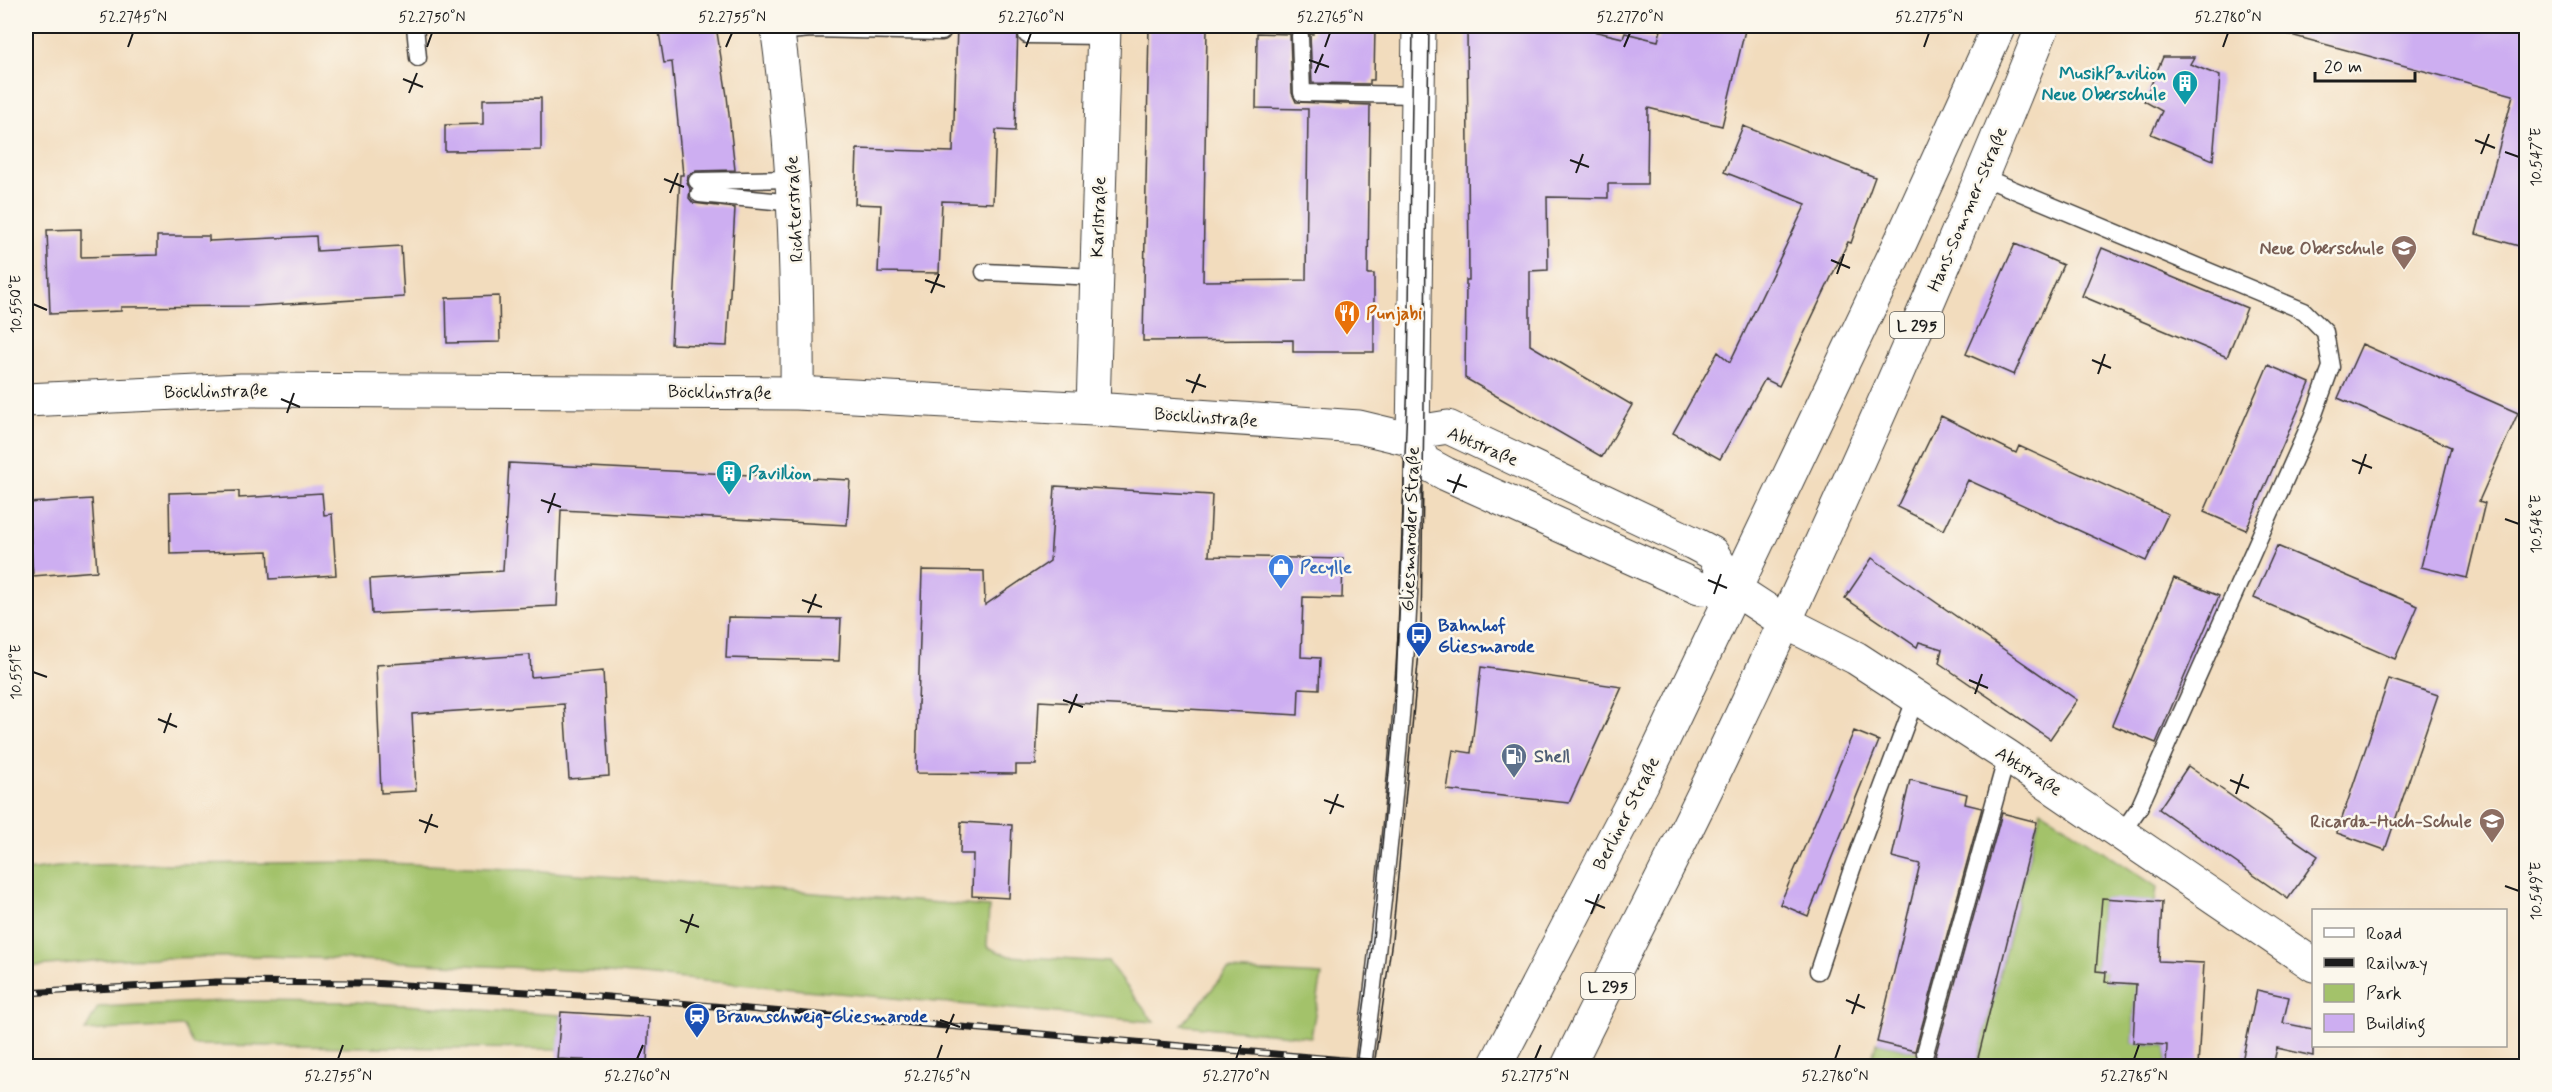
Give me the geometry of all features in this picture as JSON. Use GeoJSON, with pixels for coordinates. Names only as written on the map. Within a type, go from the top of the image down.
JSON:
{"type":"FeatureCollection","features":[{"type":"Feature","properties":{"kind":"street","name":"Gliesmaroder Straße"},"geometry":{"type":"LineString","coordinates":[[1413,440],[1419,26]]}},
{"type":"Feature","properties":{"kind":"street","name":"L 295"},"geometry":{"type":"LineString","coordinates":[[1736,590],[1906,231],[1999,26]]}},
{"type":"Feature","properties":{"kind":"street","name":"Hans-Sommer-Straße"},"geometry":{"type":"LineString","coordinates":[[1785,622],[1983,177],[2043,26]]}},
{"type":"Feature","properties":{"kind":"street","name":"Richterstraße"},"geometry":{"type":"LineString","coordinates":[[778,29],[794,191],[798,287],[797,393]]}},
{"type":"Feature","properties":{"kind":"street","name":"Karlstraße"},"geometry":{"type":"LineString","coordinates":[[1093,409],[1104,31]]}},
{"type":"Feature","properties":{"kind":"street","name":"Böcklinstraße"},"geometry":{"type":"LineString","coordinates":[[26,400],[252,389],[797,393],[1093,409],[1359,427],[1413,440]]}},
{"type":"Feature","properties":{"kind":"street","name":"Abtstraße"},"geometry":{"type":"LineString","coordinates":[[1413,440],[1423,431],[1448,427],[1712,553],[1736,590],[1785,622],[1856,658],[2007,756],[2122,832],[2312,964]]}},
{"type":"Feature","properties":{"kind":"street"},"geometry":{"type":"LineString","coordinates":[[1413,440],[1424,462],[1446,474],[1699,588],[1736,590]]}},
{"type":"Feature","properties":{"kind":"street","name":"Berliner Straße"},"geometry":{"type":"LineString","coordinates":[[1495,1066],[1643,782],[1736,590]]}},
{"type":"Feature","properties":{"kind":"street","name":"L 295"},"geometry":{"type":"LineString","coordinates":[[1568,1066],[1723,755],[1785,622]]}},
{"type":"Feature","properties":{"kind":"lane"},"geometry":{"type":"LineString","coordinates":[[415,26],[418,58]]}},
{"type":"Feature","properties":{"kind":"lane"},"geometry":{"type":"LineString","coordinates":[[778,29],[942,32]]}},
{"type":"Feature","properties":{"kind":"lane"},"geometry":{"type":"LineString","coordinates":[[1027,35],[1104,31]]}},
{"type":"Feature","properties":{"kind":"lane"},"geometry":{"type":"LineString","coordinates":[[1300,36],[1302,93],[1418,95]]}},
{"type":"Feature","properties":{"kind":"lane"},"geometry":{"type":"LineString","coordinates":[[1983,177],[2304,311],[2325,332],[2331,367],[2313,417],[2139,808],[2122,832]]}},
{"type":"Feature","properties":{"kind":"lane"},"geometry":{"type":"LineString","coordinates":[[794,191],[698,187],[794,191]]}},
{"type":"Feature","properties":{"kind":"lane"},"geometry":{"type":"LineString","coordinates":[[984,272],[1097,277]]}},
{"type":"Feature","properties":{"kind":"lane","name":"Gliesmaroder Straße"},"geometry":{"type":"LineString","coordinates":[[1364,1066],[1391,842],[1402,718],[1413,440]]}},
{"type":"Feature","properties":{"kind":"lane"},"geometry":{"type":"LineString","coordinates":[[1818,971],[1852,869],[1916,697]]}},
{"type":"Feature","properties":{"kind":"lane"},"geometry":{"type":"LineString","coordinates":[[1925,1053],[2007,756]]}},
{"type":"Feature","properties":{"kind":"green space"},"geometry":{"type":"Polygon","coordinates":[[[2041,810],[2157,887],[2155,902],[2102,899],[2096,971],[2106,972],[2105,982],[2166,985],[2165,1000],[2135,999],[2133,1043],[2167,1046],[2166,1066],[1976,1066],[2041,810]]]}},
{"type":"Feature","properties":{"kind":"green space"},"geometry":{"type":"Polygon","coordinates":[[[370,862],[528,870],[989,907],[987,947],[1009,956],[1108,962],[1154,1022],[609,972],[265,956],[116,959],[26,967],[26,871],[74,865],[370,862]]]}},
{"type":"Feature","properties":{"kind":"green space"},"geometry":{"type":"Polygon","coordinates":[[[1228,970],[1322,975],[1311,1037],[1182,1025],[1228,970]]]}},
{"type":"Feature","properties":{"kind":"green space"},"geometry":{"type":"Polygon","coordinates":[[[224,1001],[357,1002],[560,1015],[559,1049],[193,1045],[183,1026],[85,1031],[98,1007],[224,1001]]]}},
{"type":"Feature","properties":{"kind":"green space"},"geometry":{"type":"Polygon","coordinates":[[[1877,1042],[1974,1066],[1869,1066],[1877,1042]]]}},
{"type":"Feature","properties":{"kind":"building"},"geometry":{"type":"Polygon","coordinates":[[[658,26],[716,26],[735,170],[696,171],[688,175],[687,182],[690,189],[689,198],[693,203],[735,208],[727,346],[671,344],[680,175],[683,175],[672,62],[664,63],[658,26]]]}},
{"type":"Feature","properties":{"kind":"building"},"geometry":{"type":"Polygon","coordinates":[[[957,26],[1018,26],[1015,131],[996,130],[993,203],[942,201],[939,273],[878,272],[881,205],[855,204],[857,149],[953,152],[957,26]]]}},
{"type":"Feature","properties":{"kind":"building"},"geometry":{"type":"Polygon","coordinates":[[[1149,26],[1207,26],[1203,281],[1306,280],[1308,109],[1256,108],[1257,33],[1290,34],[1292,93],[1296,102],[1370,105],[1368,274],[1374,274],[1374,352],[1293,352],[1293,340],[1143,341],[1149,26]]]}},
{"type":"Feature","properties":{"kind":"building"},"geometry":{"type":"Polygon","coordinates":[[[1313,26],[1375,26],[1374,80],[1370,80],[1370,84],[1312,83],[1310,34],[1313,34],[1313,26]]]}},
{"type":"Feature","properties":{"kind":"building"},"geometry":{"type":"Polygon","coordinates":[[[1467,26],[1572,26],[1623,38],[1625,33],[1658,41],[1662,26],[1746,26],[1722,126],[1648,108],[1647,184],[1608,184],[1608,198],[1547,197],[1548,270],[1530,271],[1530,345],[1632,405],[1602,457],[1465,378],[1466,280],[1469,280],[1467,26]]]}},
{"type":"Feature","properties":{"kind":"building"},"geometry":{"type":"Polygon","coordinates":[[[2289,26],[2526,26],[2526,248],[2476,234],[2513,95],[2287,34],[2289,26]]]}},
{"type":"Feature","properties":{"kind":"building","name":"MusikPavilion Neue Oberschule"},"geometry":{"type":"Polygon","coordinates":[[[2163,57],[2194,57],[2190,64],[2220,76],[2213,160],[2151,134],[2162,111],[2144,101],[2163,57]]]}},
{"type":"Feature","properties":{"kind":"building"},"geometry":{"type":"Polygon","coordinates":[[[541,98],[541,150],[445,151],[445,125],[483,124],[483,99],[541,98]]]}},
{"type":"Feature","properties":{"kind":"building"},"geometry":{"type":"Polygon","coordinates":[[[1743,126],[1875,177],[1851,243],[1848,242],[1779,386],[1765,379],[1720,459],[1673,433],[1718,352],[1730,362],[1806,204],[1724,172],[1743,126]]]}},
{"type":"Feature","properties":{"kind":"building"},"geometry":{"type":"Polygon","coordinates":[[[81,229],[81,257],[157,255],[157,236],[209,236],[209,241],[316,236],[317,251],[401,246],[404,297],[254,306],[121,307],[121,311],[50,314],[47,230],[81,229]]]}},
{"type":"Feature","properties":{"kind":"building"},"geometry":{"type":"Polygon","coordinates":[[[2015,244],[2063,265],[2014,375],[1966,354],[2015,244]]]}},
{"type":"Feature","properties":{"kind":"building"},"geometry":{"type":"Polygon","coordinates":[[[2102,248],[2247,308],[2227,357],[2082,296],[2102,248]]]}},
{"type":"Feature","properties":{"kind":"building"},"geometry":{"type":"Polygon","coordinates":[[[499,296],[500,342],[447,343],[446,298],[499,296]]]}},
{"type":"Feature","properties":{"kind":"building"},"geometry":{"type":"Polygon","coordinates":[[[2362,344],[2518,413],[2479,501],[2485,503],[2467,578],[2421,567],[2451,447],[2338,398],[2362,344]]]}},
{"type":"Feature","properties":{"kind":"building"},"geometry":{"type":"Polygon","coordinates":[[[2268,365],[2310,383],[2246,530],[2204,512],[2268,365]]]}},
{"type":"Feature","properties":{"kind":"building"},"geometry":{"type":"Polygon","coordinates":[[[1941,416],[2016,453],[2019,446],[2168,514],[2146,561],[1968,480],[1944,530],[1897,507],[1941,416]]]}},
{"type":"Feature","properties":{"kind":"building"},"geometry":{"type":"Polygon","coordinates":[[[509,463],[850,480],[847,525],[561,510],[557,606],[372,614],[370,579],[503,571],[509,463]]]}},
{"type":"Feature","properties":{"kind":"building"},"geometry":{"type":"Polygon","coordinates":[[[1055,486],[1212,495],[1209,556],[1343,559],[1342,598],[1303,597],[1301,657],[1320,658],[1319,689],[1299,688],[1298,715],[1039,701],[1036,765],[1016,765],[1016,774],[916,773],[922,570],[984,571],[985,605],[1050,561],[1055,486]]]}},
{"type":"Feature","properties":{"kind":"building"},"geometry":{"type":"Polygon","coordinates":[[[239,491],[239,498],[322,493],[324,515],[332,514],[336,575],[270,579],[268,551],[170,554],[169,493],[239,491]]]}},
{"type":"Feature","properties":{"kind":"building"},"geometry":{"type":"Polygon","coordinates":[[[92,499],[97,571],[33,576],[28,503],[92,499]]]}},
{"type":"Feature","properties":{"kind":"building"},"geometry":{"type":"Polygon","coordinates":[[[2277,546],[2418,606],[2395,659],[2254,598],[2277,546]]]}},
{"type":"Feature","properties":{"kind":"building"},"geometry":{"type":"Polygon","coordinates":[[[1872,558],[2077,700],[2050,739],[1939,663],[1942,649],[1919,642],[1917,647],[1845,598],[1872,558]]]}},
{"type":"Feature","properties":{"kind":"building"},"geometry":{"type":"Polygon","coordinates":[[[2174,578],[2219,596],[2156,743],[2112,725],[2174,578]]]}},
{"type":"Feature","properties":{"kind":"building"},"geometry":{"type":"Polygon","coordinates":[[[728,617],[841,619],[839,661],[726,658],[728,617]]]}},
{"type":"Feature","properties":{"kind":"building"},"geometry":{"type":"Polygon","coordinates":[[[530,655],[531,677],[603,671],[609,776],[569,779],[564,704],[412,714],[416,791],[381,793],[376,665],[530,655]]]}},
{"type":"Feature","properties":{"kind":"building"},"geometry":{"type":"Polygon","coordinates":[[[1481,667],[1622,687],[1569,803],[1447,790],[1453,750],[1471,753],[1481,667]]]}},
{"type":"Feature","properties":{"kind":"building"},"geometry":{"type":"Polygon","coordinates":[[[2389,679],[2438,695],[2385,850],[2337,833],[2389,679]]]}},
{"type":"Feature","properties":{"kind":"building"},"geometry":{"type":"Polygon","coordinates":[[[1854,731],[1879,741],[1808,916],[1780,904],[1854,731]]]}},
{"type":"Feature","properties":{"kind":"building"},"geometry":{"type":"Polygon","coordinates":[[[2188,766],[2318,856],[2288,899],[2159,809],[2188,766]]]}},
{"type":"Feature","properties":{"kind":"building"},"geometry":{"type":"Polygon","coordinates":[[[1910,780],[1967,794],[1965,804],[1982,808],[1915,1051],[1877,1042],[1920,864],[1892,857],[1910,780]]]}},
{"type":"Feature","properties":{"kind":"building"},"geometry":{"type":"Polygon","coordinates":[[[2002,813],[2037,822],[1976,1066],[1974,1066],[1935,1056],[2002,813]]]}},
{"type":"Feature","properties":{"kind":"building"},"geometry":{"type":"Polygon","coordinates":[[[961,822],[1012,825],[1009,898],[972,896],[973,854],[960,854],[961,822]]]}},
{"type":"Feature","properties":{"kind":"building"},"geometry":{"type":"Polygon","coordinates":[[[2102,898],[2162,902],[2159,961],[2204,963],[2198,1066],[2166,1066],[2167,1045],[2133,1043],[2136,984],[2105,982],[2106,972],[2096,971],[2102,898]]]}},
{"type":"Feature","properties":{"kind":"building"},"geometry":{"type":"Polygon","coordinates":[[[2257,990],[2289,997],[2283,1023],[2312,1029],[2313,1056],[2277,1048],[2273,1066],[2241,1066],[2257,990]]]}},
{"type":"Feature","properties":{"kind":"building"},"geometry":{"type":"Polygon","coordinates":[[[561,1012],[649,1017],[647,1063],[557,1059],[561,1012]]]}},
{"type":"Feature","properties":{"kind":"tram line"},"geometry":{"type":"LineString","coordinates":[[1356,1066],[1373,939],[1395,710],[1408,379],[1413,26]]}},
{"type":"Feature","properties":{"kind":"tram line"},"geometry":{"type":"LineString","coordinates":[[1374,1066],[1392,940],[1421,631],[1429,26]]}},
{"type":"Feature","properties":{"kind":"railway"},"geometry":{"type":"LineString","coordinates":[[26,993],[216,982],[370,983],[597,996],[1415,1066]]}},
{"type":"Feature","properties":{"kind":"place","name":"MusikPavilion Neue Oberschule"},"geometry":{"type":"Point","coordinates":[2185,106]}},
{"type":"Feature","properties":{"kind":"place","name":"Neue Oberschule"},"geometry":{"type":"Point","coordinates":[2404,271]}},
{"type":"Feature","properties":{"kind":"place","name":"Punjabi"},"geometry":{"type":"Point","coordinates":[1347,336]}},
{"type":"Feature","properties":{"kind":"place","name":"Pavillion"},"geometry":{"type":"Point","coordinates":[729,496]}},
{"type":"Feature","properties":{"kind":"place","name":"Pecylle"},"geometry":{"type":"Point","coordinates":[1281,590]}},
{"type":"Feature","properties":{"kind":"place","name":"Bahnhof Gliesmarode"},"geometry":{"type":"Point","coordinates":[1419,658]}},
{"type":"Feature","properties":{"kind":"place","name":"Shell"},"geometry":{"type":"Point","coordinates":[1514,779]}},
{"type":"Feature","properties":{"kind":"place","name":"Ricarda-Huch-Schule"},"geometry":{"type":"Point","coordinates":[2492,844]}},
{"type":"Feature","properties":{"kind":"place","name":"Braunschweig-Gliesmarode"},"geometry":{"type":"Point","coordinates":[697,1039]}}]}
